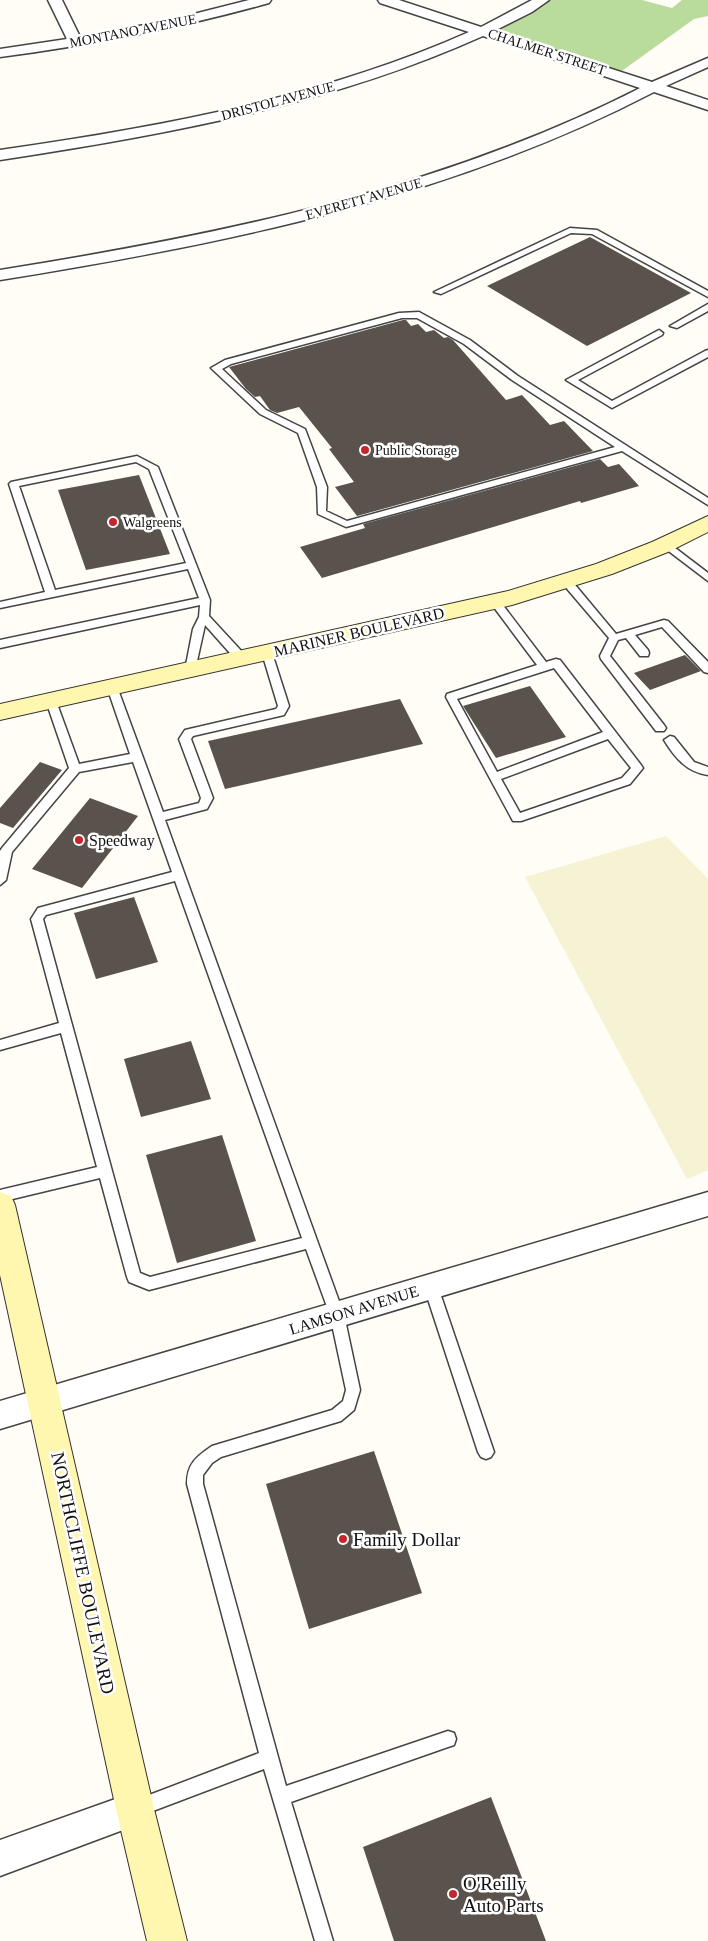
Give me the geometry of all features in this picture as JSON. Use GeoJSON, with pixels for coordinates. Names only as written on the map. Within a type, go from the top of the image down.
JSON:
{"type":"FeatureCollection","features":[{"type":"Feature","properties":{"kind":"main road","name":"MARINER BOULEVARD"},"geometry":{"type":"LineString","coordinates":[[0,712],[495,602],[567,582],[604,569],[666,544],[708,523]]}},
{"type":"Feature","properties":{"kind":"main road","name":"NORTHCLIFFE BOULEVARD"},"geometry":{"type":"LineString","coordinates":[[0,1205],[135,1809],[167,1941]]}},
{"type":"Feature","properties":{"kind":"street"},"geometry":{"type":"LineString","coordinates":[[55,0],[76,42]]}},
{"type":"Feature","properties":{"kind":"street","name":"MONTANO AVENUE"},"geometry":{"type":"LineString","coordinates":[[0,53],[76,42],[166,25],[264,0]]}},
{"type":"Feature","properties":{"kind":"street","name":"CHALMER STREET"},"geometry":{"type":"LineString","coordinates":[[386,0],[708,104]]}},
{"type":"Feature","properties":{"kind":"street","name":"DRISTOL AVENUE"},"geometry":{"type":"LineString","coordinates":[[0,156],[128,136],[288,100],[395,67],[481,32],[542,0]]}},
{"type":"Feature","properties":{"kind":"street","name":"EVERETT AVENUE"},"geometry":{"type":"LineString","coordinates":[[0,275],[90,261],[221,236],[368,199],[439,177],[546,138],[597,116],[687,70],[708,62]]}},
{"type":"Feature","properties":{"kind":"street","name":"LAMSON AVENUE"},"geometry":{"type":"LineString","coordinates":[[0,1415],[708,1204]]}},
{"type":"Feature","properties":{"kind":"street"},"geometry":{"type":"LineString","coordinates":[[0,1858],[135,1809]]}},
{"type":"Feature","properties":{"kind":"lane"},"geometry":{"type":"LineString","coordinates":[[438,292],[570,230],[594,232],[708,294]]}},
{"type":"Feature","properties":{"kind":"lane"},"geometry":{"type":"LineString","coordinates":[[674,326],[708,307]]}},
{"type":"Feature","properties":{"kind":"lane"},"geometry":{"type":"LineString","coordinates":[[621,448],[346,524],[320,512],[322,487],[302,431],[263,412],[216,368],[228,362],[402,315],[419,315],[466,342],[515,378],[621,448],[708,502]]}},
{"type":"Feature","properties":{"kind":"lane"},"geometry":{"type":"LineString","coordinates":[[659,334],[571,380],[612,405],[708,353]]}},
{"type":"Feature","properties":{"kind":"lane"},"geometry":{"type":"LineString","coordinates":[[51,594],[14,484],[136,459],[153,466],[205,600],[204,617],[198,629],[190,670]]}},
{"type":"Feature","properties":{"kind":"lane"},"geometry":{"type":"LineString","coordinates":[[666,544],[708,578]]}},
{"type":"Feature","properties":{"kind":"lane"},"geometry":{"type":"LineString","coordinates":[[0,605],[192,565]]}},
{"type":"Feature","properties":{"kind":"lane"},"geometry":{"type":"LineString","coordinates":[[567,582],[614,638]]}},
{"type":"Feature","properties":{"kind":"lane"},"geometry":{"type":"LineString","coordinates":[[0,644],[205,600]]}},
{"type":"Feature","properties":{"kind":"lane"},"geometry":{"type":"LineString","coordinates":[[495,602],[543,666]]}},
{"type":"Feature","properties":{"kind":"lane"},"geometry":{"type":"LineString","coordinates":[[204,617],[241,658]]}},
{"type":"Feature","properties":{"kind":"lane"},"geometry":{"type":"LineString","coordinates":[[660,728],[605,656],[614,638],[664,623],[708,669]]}},
{"type":"Feature","properties":{"kind":"lane"},"geometry":{"type":"LineString","coordinates":[[628,634],[644,653]]}},
{"type":"Feature","properties":{"kind":"lane"},"geometry":{"type":"LineString","coordinates":[[159,817],[204,806],[207,798],[185,740],[189,733],[280,712],[284,706],[267,653]]}},
{"type":"Feature","properties":{"kind":"lane"},"geometry":{"type":"LineString","coordinates":[[556,663],[610,734],[636,768],[626,782],[517,818],[451,697],[556,663]]}},
{"type":"Feature","properties":{"kind":"lane"},"geometry":{"type":"LineString","coordinates":[[112,687],[337,1315],[354,1390],[350,1405],[336,1416],[217,1450],[195,1472],[195,1484],[269,1758],[324,1941]]}},
{"type":"Feature","properties":{"kind":"lane"},"geometry":{"type":"LineString","coordinates":[[51,701],[75,769]]}},
{"type":"Feature","properties":{"kind":"lane"},"geometry":{"type":"LineString","coordinates":[[495,777],[610,734]]}},
{"type":"Feature","properties":{"kind":"lane"},"geometry":{"type":"LineString","coordinates":[[670,740],[689,763],[694,767],[708,771]]}},
{"type":"Feature","properties":{"kind":"lane"},"geometry":{"type":"LineString","coordinates":[[0,880],[6,851],[75,769],[137,757]]}},
{"type":"Feature","properties":{"kind":"lane"},"geometry":{"type":"LineString","coordinates":[[180,875],[42,910],[37,918],[134,1277],[149,1284],[311,1242]]}},
{"type":"Feature","properties":{"kind":"lane"},"geometry":{"type":"LineString","coordinates":[[0,1045],[66,1026]]}},
{"type":"Feature","properties":{"kind":"lane"},"geometry":{"type":"LineString","coordinates":[[0,1196],[105,1171]]}},
{"type":"Feature","properties":{"kind":"lane"},"geometry":{"type":"LineString","coordinates":[[431,1287],[486,1452]]}},
{"type":"Feature","properties":{"kind":"lane"},"geometry":{"type":"LineString","coordinates":[[280,1797],[448,1739]]}},
{"type":"Feature","properties":{"kind":"lane"},"geometry":{"type":"LineString","coordinates":[[135,1809],[269,1758]]}},
{"type":"Feature","properties":{"kind":"shaded area"},"geometry":{"type":"Polygon","coordinates":[[[666,836],[708,879],[708,1170],[687,1179],[525,877],[666,836]]]}},
{"type":"Feature","properties":{"kind":"green space"},"geometry":{"type":"Polygon","coordinates":[[[536,0],[642,0],[672,8],[682,0],[708,0],[708,16],[694,19],[619,73],[482,30],[536,0]]]}},
{"type":"Feature","properties":{"kind":"building"},"geometry":{"type":"Polygon","coordinates":[[[590,237],[691,293],[587,346],[487,286],[590,237]]]}},
{"type":"Feature","properties":{"kind":"building"},"geometry":{"type":"Polygon","coordinates":[[[406,320],[411,326],[418,324],[426,332],[434,330],[444,338],[448,337],[453,340],[506,400],[522,395],[550,425],[564,421],[593,451],[357,516],[335,487],[354,482],[329,449],[332,448],[299,407],[277,413],[270,410],[260,396],[255,397],[246,389],[229,367],[406,320]]]}},
{"type":"Feature","properties":{"kind":"building"},"geometry":{"type":"Polygon","coordinates":[[[600,459],[608,467],[619,464],[639,486],[581,503],[580,501],[322,578],[300,547],[365,528],[363,524],[600,459]]]}},
{"type":"Feature","properties":{"kind":"building","name":"Walgreens"},"geometry":{"type":"Polygon","coordinates":[[[139,475],[170,554],[86,570],[58,490],[139,475]]]}},
{"type":"Feature","properties":{"kind":"building"},"geometry":{"type":"Polygon","coordinates":[[[685,655],[701,671],[650,690],[634,673],[685,655]]]}},
{"type":"Feature","properties":{"kind":"building"},"geometry":{"type":"Polygon","coordinates":[[[530,686],[566,737],[496,758],[463,706],[530,686]]]}},
{"type":"Feature","properties":{"kind":"building"},"geometry":{"type":"Polygon","coordinates":[[[400,699],[423,744],[225,789],[208,741],[400,699]]]}},
{"type":"Feature","properties":{"kind":"building"},"geometry":{"type":"Polygon","coordinates":[[[40,762],[62,770],[13,828],[0,823],[0,808],[40,762]]]}},
{"type":"Feature","properties":{"kind":"building"},"geometry":{"type":"Polygon","coordinates":[[[90,798],[138,816],[82,888],[32,869],[90,798]]]}},
{"type":"Feature","properties":{"kind":"building"},"geometry":{"type":"Polygon","coordinates":[[[134,897],[158,962],[96,979],[74,913],[134,897]]]}},
{"type":"Feature","properties":{"kind":"building"},"geometry":{"type":"Polygon","coordinates":[[[191,1041],[211,1099],[141,1117],[124,1059],[191,1041]]]}},
{"type":"Feature","properties":{"kind":"building"},"geometry":{"type":"Polygon","coordinates":[[[222,1135],[256,1241],[177,1263],[146,1155],[222,1135]]]}},
{"type":"Feature","properties":{"kind":"building","name":"Family Dollar"},"geometry":{"type":"Polygon","coordinates":[[[374,1451],[422,1593],[309,1629],[266,1484],[374,1451]]]}},
{"type":"Feature","properties":{"kind":"building","name":"O'Reilly Auto Parts"},"geometry":{"type":"Polygon","coordinates":[[[491,1797],[546,1941],[394,1941],[363,1847],[491,1797]]]}},
{"type":"Feature","properties":{"kind":"place","name":"Public Storage"},"geometry":{"type":"Point","coordinates":[365,450]}},
{"type":"Feature","properties":{"kind":"place","name":"Walgreens"},"geometry":{"type":"Point","coordinates":[113,522]}},
{"type":"Feature","properties":{"kind":"place","name":"Speedway"},"geometry":{"type":"Point","coordinates":[79,840]}},
{"type":"Feature","properties":{"kind":"place","name":"Family Dollar"},"geometry":{"type":"Point","coordinates":[343,1539]}},
{"type":"Feature","properties":{"kind":"place","name":"O'Reilly Auto Parts"},"geometry":{"type":"Point","coordinates":[453,1894]}}]}
